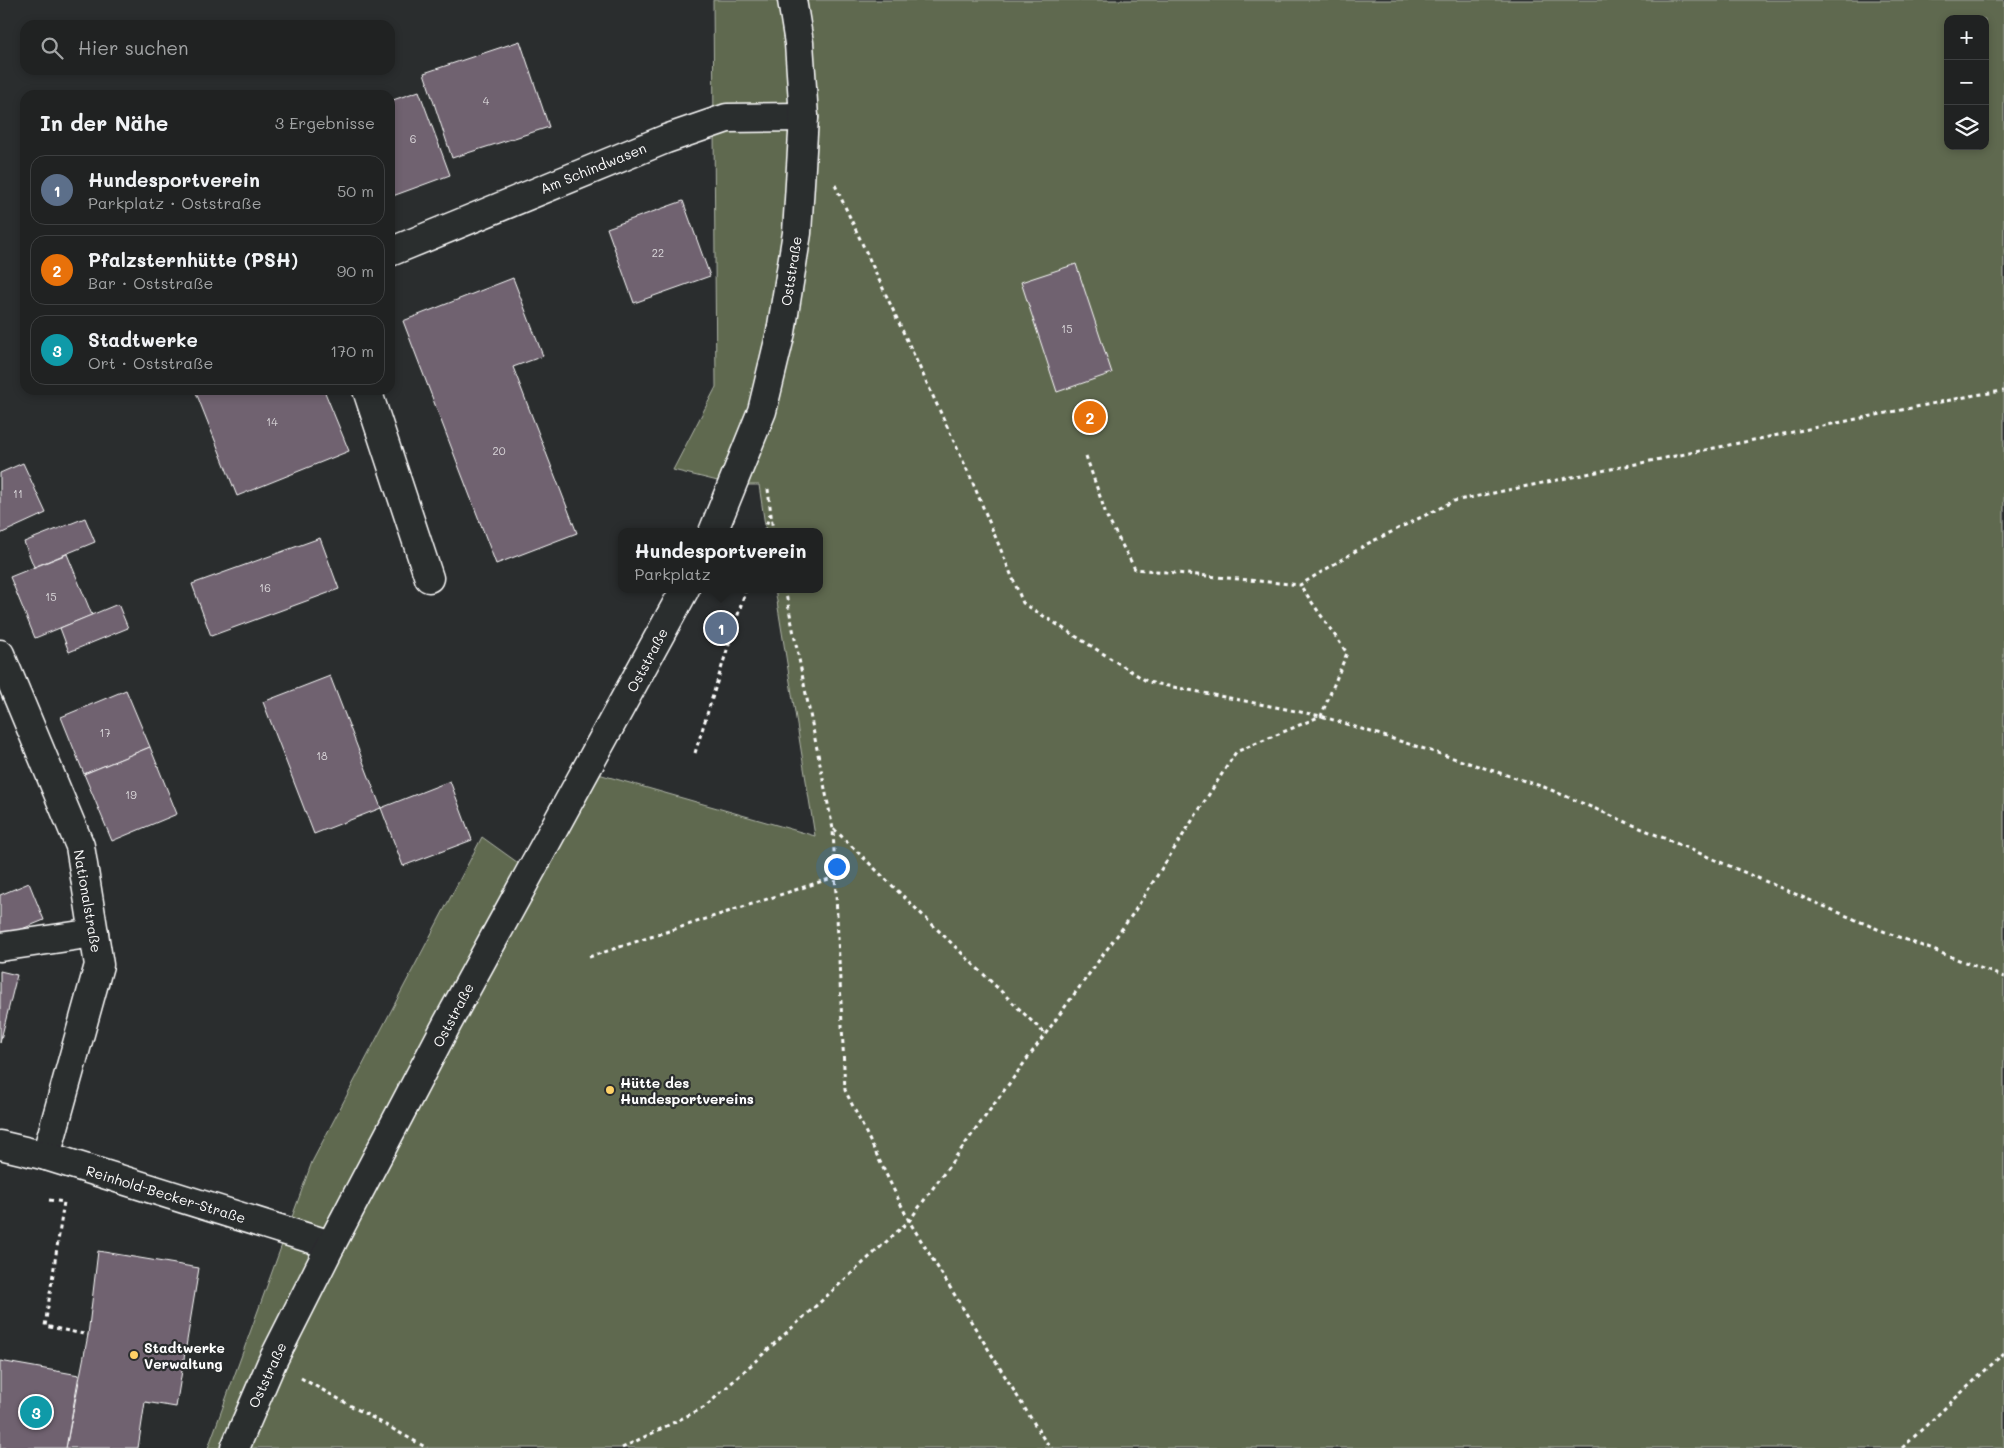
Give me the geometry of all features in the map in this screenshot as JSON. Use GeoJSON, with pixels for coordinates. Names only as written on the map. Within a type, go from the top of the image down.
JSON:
{"type":"FeatureCollection","features":[{"type":"Feature","properties":{"kind":"main road","name":"Oststraße"},"geometry":{"type":"LineString","coordinates":[[715,528],[762,411],[781,332],[797,233],[804,117],[799,43],[792,0]]}},
{"type":"Feature","properties":{"kind":"main road","name":"Am Schindwasen"},"geometry":{"type":"LineString","coordinates":[[395,250],[666,139],[727,118],[804,117]]}},
{"type":"Feature","properties":{"kind":"main road"},"geometry":{"type":"LineString","coordinates":[[368,395],[429,578]]}},
{"type":"Feature","properties":{"kind":"main road","name":"Oststraße"},"geometry":{"type":"LineString","coordinates":[[234,1448],[272,1362],[331,1245],[443,1033],[683,593]]}},
{"type":"Feature","properties":{"kind":"main road","name":"Nationalstraße"},"geometry":{"type":"LineString","coordinates":[[0,654],[80,846],[99,965],[46,1156]]}},
{"type":"Feature","properties":{"kind":"main road"},"geometry":{"type":"LineString","coordinates":[[0,947],[94,933]]}},
{"type":"Feature","properties":{"kind":"main road","name":"Reinhold-Becker-Straße"},"geometry":{"type":"LineString","coordinates":[[0,1145],[46,1156],[331,1245]]}},
{"type":"Feature","properties":{"kind":"path"},"geometry":{"type":"LineString","coordinates":[[835,184],[970,476],[1023,603],[1148,682],[1321,716],[1544,787],[1875,928],[2004,977]]}},
{"type":"Feature","properties":{"kind":"path"},"geometry":{"type":"LineString","coordinates":[[1086,456],[1107,516],[1135,569],[1300,585],[1366,544],[1454,502],[1975,395],[2004,391]]}},
{"type":"Feature","properties":{"kind":"path"},"geometry":{"type":"LineString","coordinates":[[765,528],[770,513]]}},
{"type":"Feature","properties":{"kind":"path"},"geometry":{"type":"LineString","coordinates":[[622,1448],[705,1407],[909,1221],[1132,915],[1236,752],[1321,716],[1347,653],[1300,585]]}},
{"type":"Feature","properties":{"kind":"path"},"geometry":{"type":"LineString","coordinates":[[695,753],[745,593]]}},
{"type":"Feature","properties":{"kind":"path"},"geometry":{"type":"LineString","coordinates":[[786,593],[833,829],[844,1090],[909,1221],[1045,1441],[1052,1448]]}},
{"type":"Feature","properties":{"kind":"path"},"geometry":{"type":"LineString","coordinates":[[833,829],[1045,1034]]}},
{"type":"Feature","properties":{"kind":"path"},"geometry":{"type":"LineString","coordinates":[[590,957],[835,877]]}},
{"type":"Feature","properties":{"kind":"path"},"geometry":{"type":"LineString","coordinates":[[49,1200],[64,1202],[45,1326],[88,1335]]}},
{"type":"Feature","properties":{"kind":"path"},"geometry":{"type":"LineString","coordinates":[[1902,1448],[2004,1352]]}},
{"type":"Feature","properties":{"kind":"path"},"geometry":{"type":"LineString","coordinates":[[272,1362],[427,1448]]}},
{"type":"Feature","properties":{"kind":"green space"},"geometry":{"type":"Polygon","coordinates":[[[713,0],[2004,0],[2004,1448],[208,1448],[312,1162],[482,837],[528,870],[588,771],[815,836],[776,593],[823,593],[823,528],[765,528],[759,485],[734,485],[673,470],[716,387],[713,0]]]}},
{"type":"Feature","properties":{"kind":"building"},"geometry":{"type":"Polygon","coordinates":[[[520,41],[549,127],[452,158],[424,73],[520,41]]]}},
{"type":"Feature","properties":{"kind":"building"},"geometry":{"type":"Polygon","coordinates":[[[419,91],[450,175],[395,195],[395,99],[419,91]]]}},
{"type":"Feature","properties":{"kind":"building"},"geometry":{"type":"Polygon","coordinates":[[[683,201],[710,276],[634,303],[607,228],[683,201]]]}},
{"type":"Feature","properties":{"kind":"building"},"geometry":{"type":"Polygon","coordinates":[[[1076,264],[1112,373],[1057,392],[1021,282],[1076,264]]]}},
{"type":"Feature","properties":{"kind":"building"},"geometry":{"type":"Polygon","coordinates":[[[513,278],[543,356],[513,367],[577,533],[496,564],[403,321],[513,278]]]}},
{"type":"Feature","properties":{"kind":"building"},"geometry":{"type":"Polygon","coordinates":[[[197,395],[326,395],[349,451],[237,496],[197,395]]]}},
{"type":"Feature","properties":{"kind":"building"},"geometry":{"type":"Polygon","coordinates":[[[23,463],[46,513],[0,534],[0,473],[23,463]]]}},
{"type":"Feature","properties":{"kind":"building"},"geometry":{"type":"Polygon","coordinates":[[[85,518],[95,542],[34,567],[24,542],[85,518]]]}},
{"type":"Feature","properties":{"kind":"building"},"geometry":{"type":"Polygon","coordinates":[[[320,538],[339,589],[211,636],[192,584],[320,538]]]}},
{"type":"Feature","properties":{"kind":"building"},"geometry":{"type":"Polygon","coordinates":[[[67,554],[92,615],[35,638],[10,577],[67,554]]]}},
{"type":"Feature","properties":{"kind":"building"},"geometry":{"type":"Polygon","coordinates":[[[118,604],[128,628],[69,652],[60,628],[118,604]]]}},
{"type":"Feature","properties":{"kind":"building"},"geometry":{"type":"Polygon","coordinates":[[[330,676],[381,808],[314,834],[263,702],[330,676]]]}},
{"type":"Feature","properties":{"kind":"building"},"geometry":{"type":"Polygon","coordinates":[[[126,690],[150,747],[84,774],[61,717],[126,690]]]}},
{"type":"Feature","properties":{"kind":"building"},"geometry":{"type":"Polygon","coordinates":[[[150,747],[177,814],[112,841],[84,774],[150,747]]]}},
{"type":"Feature","properties":{"kind":"building"},"geometry":{"type":"Polygon","coordinates":[[[450,781],[472,840],[403,866],[381,808],[450,781]]]}},
{"type":"Feature","properties":{"kind":"building"},"geometry":{"type":"Polygon","coordinates":[[[29,883],[44,920],[0,938],[0,895],[29,883]]]}},
{"type":"Feature","properties":{"kind":"building"},"geometry":{"type":"Polygon","coordinates":[[[0,971],[17,975],[0,1043],[0,971]]]}},
{"type":"Feature","properties":{"kind":"building","name":"Stadtwerke Verwaltung"},"geometry":{"type":"Polygon","coordinates":[[[98,1251],[199,1268],[176,1407],[145,1402],[138,1448],[66,1448],[88,1335],[98,1251]]]}},
{"type":"Feature","properties":{"kind":"building"},"geometry":{"type":"Polygon","coordinates":[[[0,1361],[79,1375],[66,1448],[0,1448],[0,1361]]]}},
{"type":"Feature","properties":{"kind":"place","name":"Pfalzsternhütte (PSH)"},"geometry":{"type":"Point","coordinates":[1090,417]}},
{"type":"Feature","properties":{"kind":"place","name":"Hundesportverein"},"geometry":{"type":"Point","coordinates":[721,628]}},
{"type":"Feature","properties":{"kind":"place","name":"Hütte des Hundesportvereins"},"geometry":{"type":"Point","coordinates":[610,1090]}},
{"type":"Feature","properties":{"kind":"place","name":"Stadtwerke Verwaltung"},"geometry":{"type":"Point","coordinates":[134,1355]}},
{"type":"Feature","properties":{"kind":"place","name":"Stadtwerke"},"geometry":{"type":"Point","coordinates":[36,1412]}}]}
